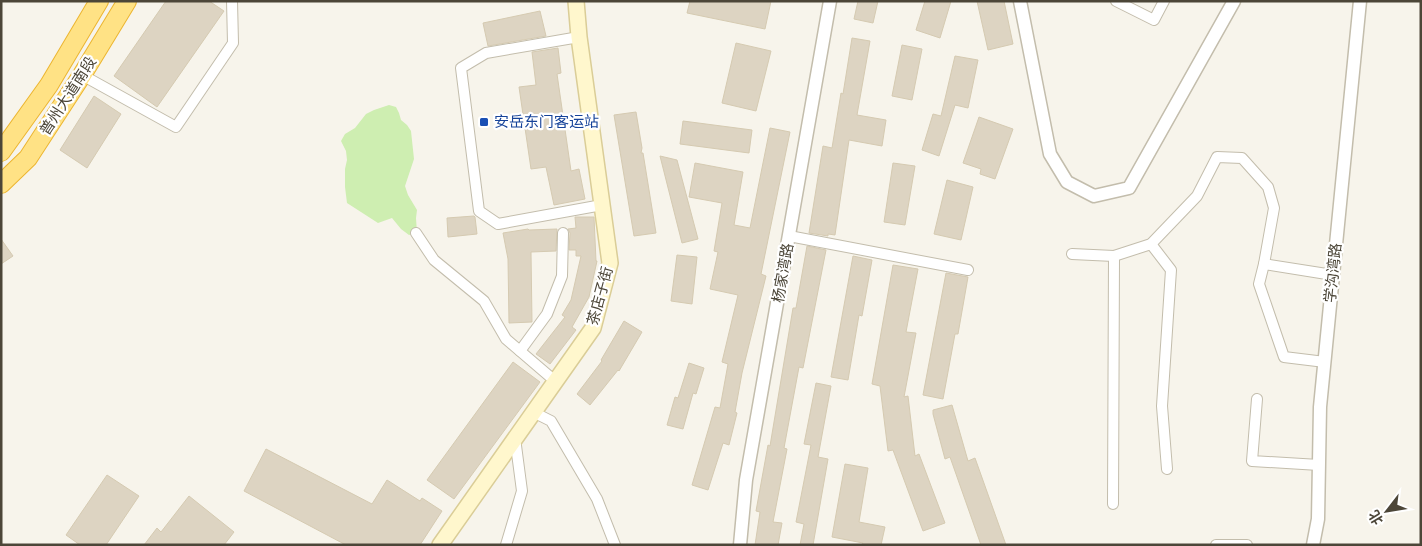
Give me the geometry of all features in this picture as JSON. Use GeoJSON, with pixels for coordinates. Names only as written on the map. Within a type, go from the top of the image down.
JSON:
{"type":"FeatureCollection","features":[{"type":"Feature","properties":{"kind":"highway","name":"普州大道南段"},"geometry":{"type":"LineString","coordinates":[[1,152],[50,86],[100,1]]}},
{"type":"Feature","properties":{"kind":"highway","name":"普州大道南段"},"geometry":{"type":"LineString","coordinates":[[1,184],[28,158],[127,1]]}},
{"type":"Feature","properties":{"kind":"main road","name":"茶店子街"},"geometry":{"type":"LineString","coordinates":[[440,545],[592,328],[610,263],[579,37],[576,1]]}},
{"type":"Feature","properties":{"kind":"street"},"geometry":{"type":"LineString","coordinates":[[82,75],[176,127],[233,43],[232,1]]}},
{"type":"Feature","properties":{"kind":"street","name":"杨家湾路"},"geometry":{"type":"LineString","coordinates":[[740,545],[746,480],[830,1]]}},
{"type":"Feature","properties":{"kind":"street"},"geometry":{"type":"LineString","coordinates":[[1020,1],[1050,154],[1067,182],[1094,196],[1130,188],[1234,1]]}},
{"type":"Feature","properties":{"kind":"street"},"geometry":{"type":"LineString","coordinates":[[1116,1],[1154,20],[1164,1]]}},
{"type":"Feature","properties":{"kind":"street","name":"学沟湾路"},"geometry":{"type":"LineString","coordinates":[[1313,545],[1318,519],[1320,408],[1360,1]]}},
{"type":"Feature","properties":{"kind":"street"},"geometry":{"type":"LineString","coordinates":[[579,37],[486,53],[461,68],[479,211],[498,224],[602,205]]}},
{"type":"Feature","properties":{"kind":"street"},"geometry":{"type":"LineString","coordinates":[[1072,254],[1114,256],[1152,244],[1197,196],[1217,157],[1242,158],[1268,187],[1274,208],[1259,284],[1284,356],[1325,362]]}},
{"type":"Feature","properties":{"kind":"street"},"geometry":{"type":"LineString","coordinates":[[520,351],[547,314],[562,276],[563,232]]}},
{"type":"Feature","properties":{"kind":"street"},"geometry":{"type":"LineString","coordinates":[[416,233],[434,260],[484,301],[506,340],[555,381]]}},
{"type":"Feature","properties":{"kind":"street"},"geometry":{"type":"LineString","coordinates":[[789,236],[968,270]]}},
{"type":"Feature","properties":{"kind":"street"},"geometry":{"type":"LineString","coordinates":[[1152,244],[1171,270],[1162,406],[1167,469]]}},
{"type":"Feature","properties":{"kind":"street"},"geometry":{"type":"LineString","coordinates":[[1113,504],[1114,256]]}},
{"type":"Feature","properties":{"kind":"street"},"geometry":{"type":"LineString","coordinates":[[1264,264],[1333,275]]}},
{"type":"Feature","properties":{"kind":"street"},"geometry":{"type":"LineString","coordinates":[[1257,399],[1252,461],[1319,466]]}},
{"type":"Feature","properties":{"kind":"street"},"geometry":{"type":"LineString","coordinates":[[533,412],[551,422],[598,500],[615,545]]}},
{"type":"Feature","properties":{"kind":"street"},"geometry":{"type":"LineString","coordinates":[[506,545],[522,491],[515,438]]}},
{"type":"Feature","properties":{"kind":"street"},"geometry":{"type":"LineString","coordinates":[[1216,545],[1247,545]]}},
{"type":"Feature","properties":{"kind":"green space"},"geometry":{"type":"Polygon","coordinates":[[[389,105],[396,107],[401,120],[411,131],[414,159],[405,186],[417,210],[417,233],[409,235],[392,218],[378,223],[347,203],[345,169],[347,160],[346,151],[341,141],[345,134],[355,128],[366,114],[389,105]]]}},
{"type":"Feature","properties":{"kind":"building"},"geometry":{"type":"Polygon","coordinates":[[[166,1],[209,1],[224,11],[157,107],[114,76],[166,1]]]}},
{"type":"Feature","properties":{"kind":"building"},"geometry":{"type":"Polygon","coordinates":[[[690,1],[771,1],[765,29],[687,13],[690,1]]]}},
{"type":"Feature","properties":{"kind":"building"},"geometry":{"type":"Polygon","coordinates":[[[858,1],[878,1],[873,23],[854,19],[858,1]]]}},
{"type":"Feature","properties":{"kind":"building"},"geometry":{"type":"Polygon","coordinates":[[[925,1],[951,1],[940,38],[916,30],[925,1]]]}},
{"type":"Feature","properties":{"kind":"building"},"geometry":{"type":"Polygon","coordinates":[[[977,1],[1004,1],[1013,44],[988,50],[977,1]]]}},
{"type":"Feature","properties":{"kind":"building"},"geometry":{"type":"Polygon","coordinates":[[[540,11],[546,36],[488,46],[483,23],[540,11]]]}},
{"type":"Feature","properties":{"kind":"building"},"geometry":{"type":"Polygon","coordinates":[[[852,38],[870,41],[857,115],[886,120],[882,146],[849,140],[835,235],[828,234],[828,236],[809,233],[823,146],[832,148],[852,38]]]}},
{"type":"Feature","properties":{"kind":"building"},"geometry":{"type":"Polygon","coordinates":[[[736,43],[771,51],[756,111],[722,103],[736,43]]]}},
{"type":"Feature","properties":{"kind":"building"},"geometry":{"type":"Polygon","coordinates":[[[902,45],[922,49],[912,100],[892,96],[902,45]]]}},
{"type":"Feature","properties":{"kind":"building"},"geometry":{"type":"Polygon","coordinates":[[[558,48],[561,73],[557,74],[571,171],[579,169],[585,199],[554,205],[546,167],[531,169],[519,87],[536,85],[532,52],[558,48]]]}},
{"type":"Feature","properties":{"kind":"building"},"geometry":{"type":"Polygon","coordinates":[[[955,56],[978,60],[968,108],[955,105],[939,156],[922,150],[933,114],[941,116],[955,56]]]}},
{"type":"Feature","properties":{"kind":"building"},"geometry":{"type":"Polygon","coordinates":[[[94,96],[121,114],[87,168],[60,150],[94,96]]]}},
{"type":"Feature","properties":{"kind":"building"},"geometry":{"type":"Polygon","coordinates":[[[636,112],[642,148],[641,153],[643,153],[656,233],[634,236],[614,115],[636,112]]]}},
{"type":"Feature","properties":{"kind":"building"},"geometry":{"type":"Polygon","coordinates":[[[979,117],[1013,129],[995,179],[980,174],[981,169],[963,163],[979,117]]]}},
{"type":"Feature","properties":{"kind":"building"},"geometry":{"type":"Polygon","coordinates":[[[683,121],[752,130],[749,153],[680,144],[683,121]]]}},
{"type":"Feature","properties":{"kind":"building"},"geometry":{"type":"Polygon","coordinates":[[[770,128],[790,132],[761,274],[766,276],[742,373],[735,412],[737,413],[729,445],[723,443],[708,490],[692,485],[715,407],[720,408],[728,364],[722,362],[738,295],[710,289],[718,252],[714,251],[722,203],[689,197],[695,163],[743,172],[734,225],[750,228],[770,128]]]}},
{"type":"Feature","properties":{"kind":"building"},"geometry":{"type":"Polygon","coordinates":[[[660,156],[677,160],[698,239],[682,243],[660,156]]]}},
{"type":"Feature","properties":{"kind":"building"},"geometry":{"type":"Polygon","coordinates":[[[893,163],[915,166],[905,225],[884,222],[893,163]]]}},
{"type":"Feature","properties":{"kind":"building"},"geometry":{"type":"Polygon","coordinates":[[[947,180],[973,187],[961,240],[934,234],[947,180]]]}},
{"type":"Feature","properties":{"kind":"building"},"geometry":{"type":"Polygon","coordinates":[[[474,216],[477,234],[448,237],[447,218],[474,216]]]}},
{"type":"Feature","properties":{"kind":"building"},"geometry":{"type":"Polygon","coordinates":[[[575,217],[594,217],[597,261],[589,297],[572,327],[576,330],[550,364],[536,354],[565,317],[562,315],[571,300],[581,256],[576,256],[576,250],[569,250],[570,233],[568,229],[576,228],[575,217]]]}},
{"type":"Feature","properties":{"kind":"building"},"geometry":{"type":"Polygon","coordinates":[[[528,229],[557,229],[556,251],[531,252],[532,322],[509,323],[508,259],[503,233],[528,229]]]}},
{"type":"Feature","properties":{"kind":"building"},"geometry":{"type":"Polygon","coordinates":[[[1,239],[13,256],[1,264],[1,239]]]}},
{"type":"Feature","properties":{"kind":"building"},"geometry":{"type":"Polygon","coordinates":[[[807,246],[826,250],[803,368],[799,367],[784,448],[787,449],[773,522],[782,523],[778,545],[755,545],[760,512],[756,511],[768,445],[770,446],[793,308],[796,308],[807,246]]]}},
{"type":"Feature","properties":{"kind":"building"},"geometry":{"type":"Polygon","coordinates":[[[677,255],[697,257],[692,304],[671,301],[677,255]]]}},
{"type":"Feature","properties":{"kind":"building"},"geometry":{"type":"Polygon","coordinates":[[[853,256],[872,260],[862,316],[859,315],[848,380],[831,377],[853,256]]]}},
{"type":"Feature","properties":{"kind":"building"},"geometry":{"type":"Polygon","coordinates":[[[893,265],[918,269],[906,332],[916,333],[904,397],[908,396],[915,456],[919,454],[945,523],[923,531],[893,450],[888,451],[880,386],[872,384],[893,265]]]}},
{"type":"Feature","properties":{"kind":"building"},"geometry":{"type":"Polygon","coordinates":[[[946,273],[968,277],[958,334],[955,334],[943,399],[923,395],[946,273]]]}},
{"type":"Feature","properties":{"kind":"building"},"geometry":{"type":"Polygon","coordinates":[[[624,321],[642,332],[619,371],[590,405],[577,394],[602,361],[624,321]]]}},
{"type":"Feature","properties":{"kind":"building"},"geometry":{"type":"Polygon","coordinates":[[[513,362],[540,382],[454,499],[427,480],[513,362]]]}},
{"type":"Feature","properties":{"kind":"building"},"geometry":{"type":"Polygon","coordinates":[[[689,363],[704,368],[696,394],[693,393],[683,429],[667,425],[675,397],[678,398],[689,363]]]}},
{"type":"Feature","properties":{"kind":"building"},"geometry":{"type":"Polygon","coordinates":[[[816,383],[831,386],[818,457],[828,459],[813,545],[800,545],[804,524],[796,522],[811,445],[804,444],[816,383]]]}},
{"type":"Feature","properties":{"kind":"building"},"geometry":{"type":"Polygon","coordinates":[[[952,405],[968,461],[975,458],[1006,545],[981,545],[950,457],[945,459],[933,410],[952,405]]]}},
{"type":"Feature","properties":{"kind":"building"},"geometry":{"type":"Polygon","coordinates":[[[266,449],[372,504],[387,480],[420,501],[422,498],[442,511],[420,545],[346,545],[244,491],[266,449]]]}},
{"type":"Feature","properties":{"kind":"building"},"geometry":{"type":"Polygon","coordinates":[[[845,464],[868,468],[859,522],[885,527],[881,545],[862,545],[863,543],[832,537],[845,464]]]}},
{"type":"Feature","properties":{"kind":"building"},"geometry":{"type":"Polygon","coordinates":[[[107,475],[139,496],[106,545],[80,545],[66,535],[107,475]]]}},
{"type":"Feature","properties":{"kind":"building"},"geometry":{"type":"Polygon","coordinates":[[[189,496],[234,532],[224,545],[144,545],[157,528],[161,532],[189,496]]]}},
{"type":"Feature","properties":{"kind":"place","name":"安岳东门客运站"},"geometry":{"type":"Point","coordinates":[484,122]}}]}
